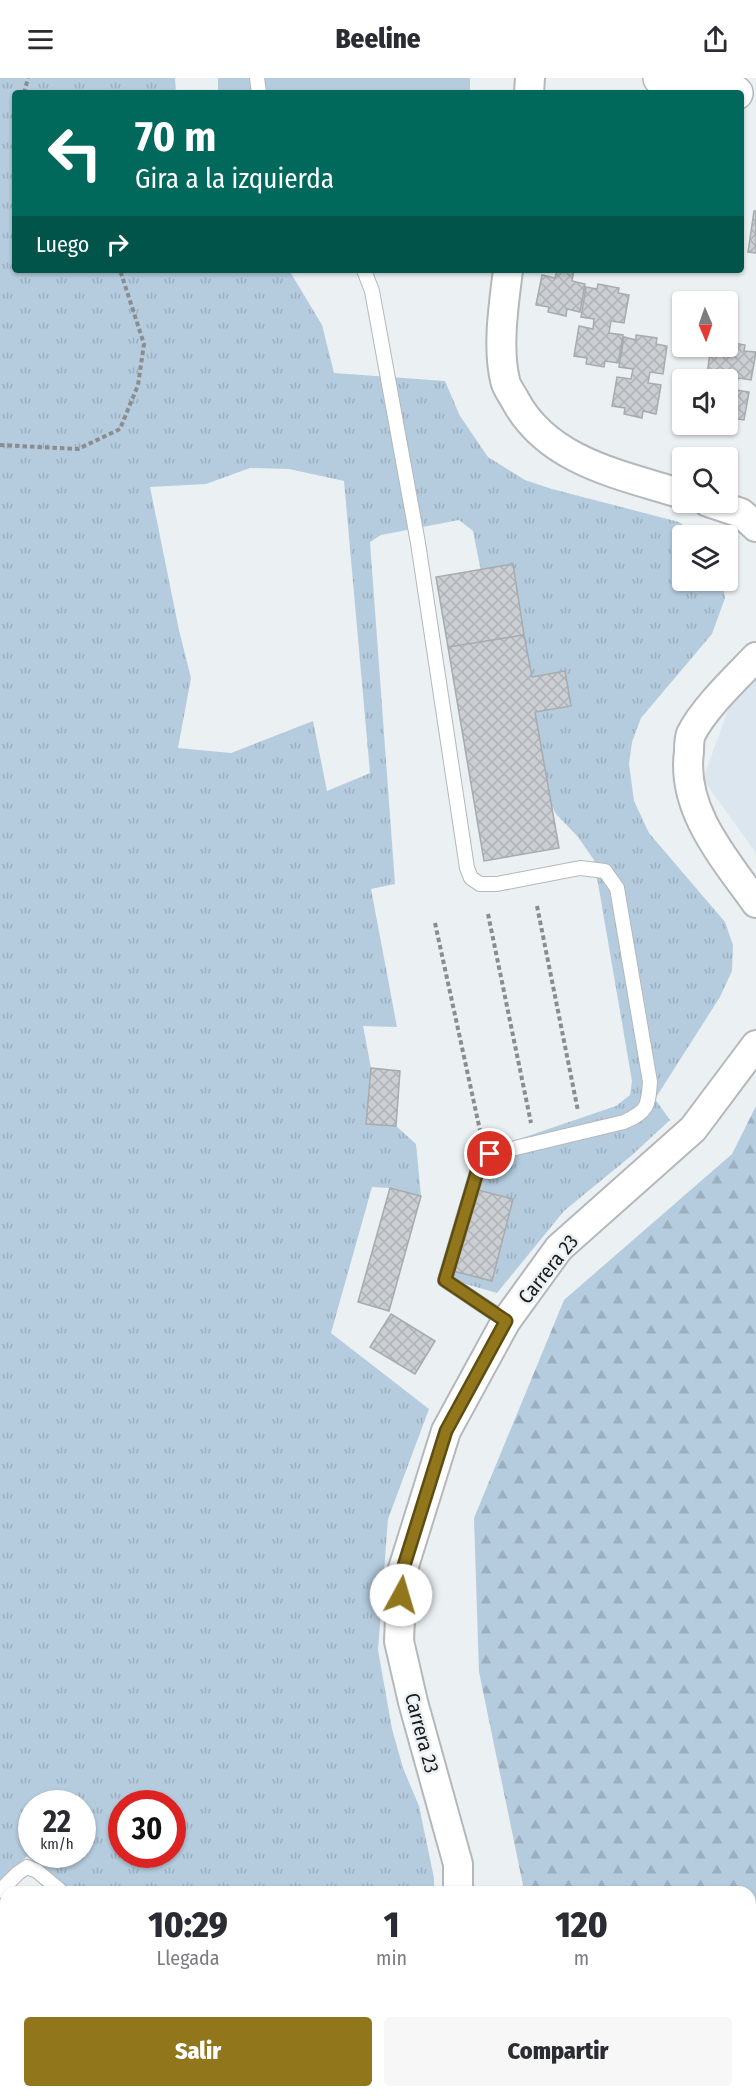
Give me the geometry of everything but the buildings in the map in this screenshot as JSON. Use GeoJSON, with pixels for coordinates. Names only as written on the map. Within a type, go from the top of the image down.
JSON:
{"type":"FeatureCollection","features":[{"type":"Feature","properties":{"kind":"street"},"geometry":{"type":"LineString","coordinates":[[660,78],[721,90]]}},
{"type":"Feature","properties":{"kind":"street"},"geometry":{"type":"LineString","coordinates":[[508,273],[501,333],[505,381],[522,413],[549,441],[584,463],[672,491]]}},
{"type":"Feature","properties":{"kind":"street"},"geometry":{"type":"LineString","coordinates":[[738,512],[756,527]]}},
{"type":"Feature","properties":{"kind":"street"},"geometry":{"type":"LineString","coordinates":[[756,657],[716,699],[691,735],[687,767],[698,817],[756,903]]}},
{"type":"Feature","properties":{"kind":"street","name":"Carrera 23"},"geometry":{"type":"LineString","coordinates":[[458,1886],[458,1864],[413,1702],[399,1641],[402,1572],[446,1431],[506,1321],[559,1248],[693,1129],[756,1045]]}},
{"type":"Feature","properties":{"kind":"lane"},"geometry":{"type":"LineString","coordinates":[[365,273],[372,291],[418,543],[467,868],[471,878],[480,884],[497,884],[580,868],[605,871],[617,888],[650,1082],[649,1104],[641,1114],[624,1122],[490,1154],[480,1162],[445,1280],[506,1321]]}},
{"type":"Feature","properties":{"kind":"lane"},"geometry":{"type":"LineString","coordinates":[[5,1886],[27,1867],[37,1871],[55,1886]]}},
{"type":"Feature","properties":{"kind":"path"},"geometry":{"type":"LineString","coordinates":[[0,445],[78,448],[120,429],[138,385],[144,344],[121,273]]}},
{"type":"Feature","properties":{"kind":"path"},"geometry":{"type":"LineString","coordinates":[[537,906],[579,1118]]}},
{"type":"Feature","properties":{"kind":"path"},"geometry":{"type":"LineString","coordinates":[[488,915],[532,1127]]}},
{"type":"Feature","properties":{"kind":"path"},"geometry":{"type":"LineString","coordinates":[[435,923],[481,1136]]}},
{"type":"Feature","properties":{"kind":"shaded area"},"geometry":{"type":"Polygon","coordinates":[[[756,672],[756,853],[703,779],[734,694],[756,672]]]}},
{"type":"Feature","properties":{"kind":"green space"},"geometry":{"type":"Polygon","coordinates":[[[0,78],[175,78],[176,90],[12,90],[12,273],[291,273],[322,325],[334,373],[445,381],[460,416],[488,457],[525,480],[683,525],[672,525],[672,591],[724,591],[725,598],[712,634],[641,718],[632,742],[629,764],[634,801],[649,833],[725,922],[733,945],[732,971],[720,997],[655,1099],[670,1120],[631,1156],[564,1211],[497,1293],[452,1280],[453,1271],[492,1281],[513,1200],[474,1189],[466,1157],[616,1106],[630,1095],[632,1081],[594,860],[578,837],[556,814],[533,769],[496,648],[473,531],[459,520],[381,535],[370,542],[395,884],[371,889],[397,1027],[363,1026],[371,1068],[366,1124],[396,1126],[416,1144],[421,1196],[390,1188],[372,1187],[331,1333],[429,1409],[388,1519],[378,1650],[392,1729],[403,1768],[419,1806],[434,1886],[66,1886],[43,1868],[96,1868],[96,1790],[18,1790],[18,1865],[0,1884],[0,78]],[[250,468],[206,484],[150,487],[191,678],[178,748],[231,753],[313,721],[327,791],[370,773],[344,481],[289,469],[250,468]]]}},
{"type":"Feature","properties":{"kind":"green space"},"geometry":{"type":"Polygon","coordinates":[[[218,78],[470,78],[470,90],[218,90],[218,78]]]}},
{"type":"Feature","properties":{"kind":"green space"},"geometry":{"type":"Polygon","coordinates":[[[756,1106],[756,1886],[523,1886],[479,1672],[474,1518],[564,1300],[732,1154],[756,1106]]]}},
{"type":"Feature","properties":{"kind":"route"},"geometry":{"type":"LineString","coordinates":[[401,1595],[402,1572],[446,1431],[506,1321],[445,1280],[480,1162],[490,1154]]}}]}
